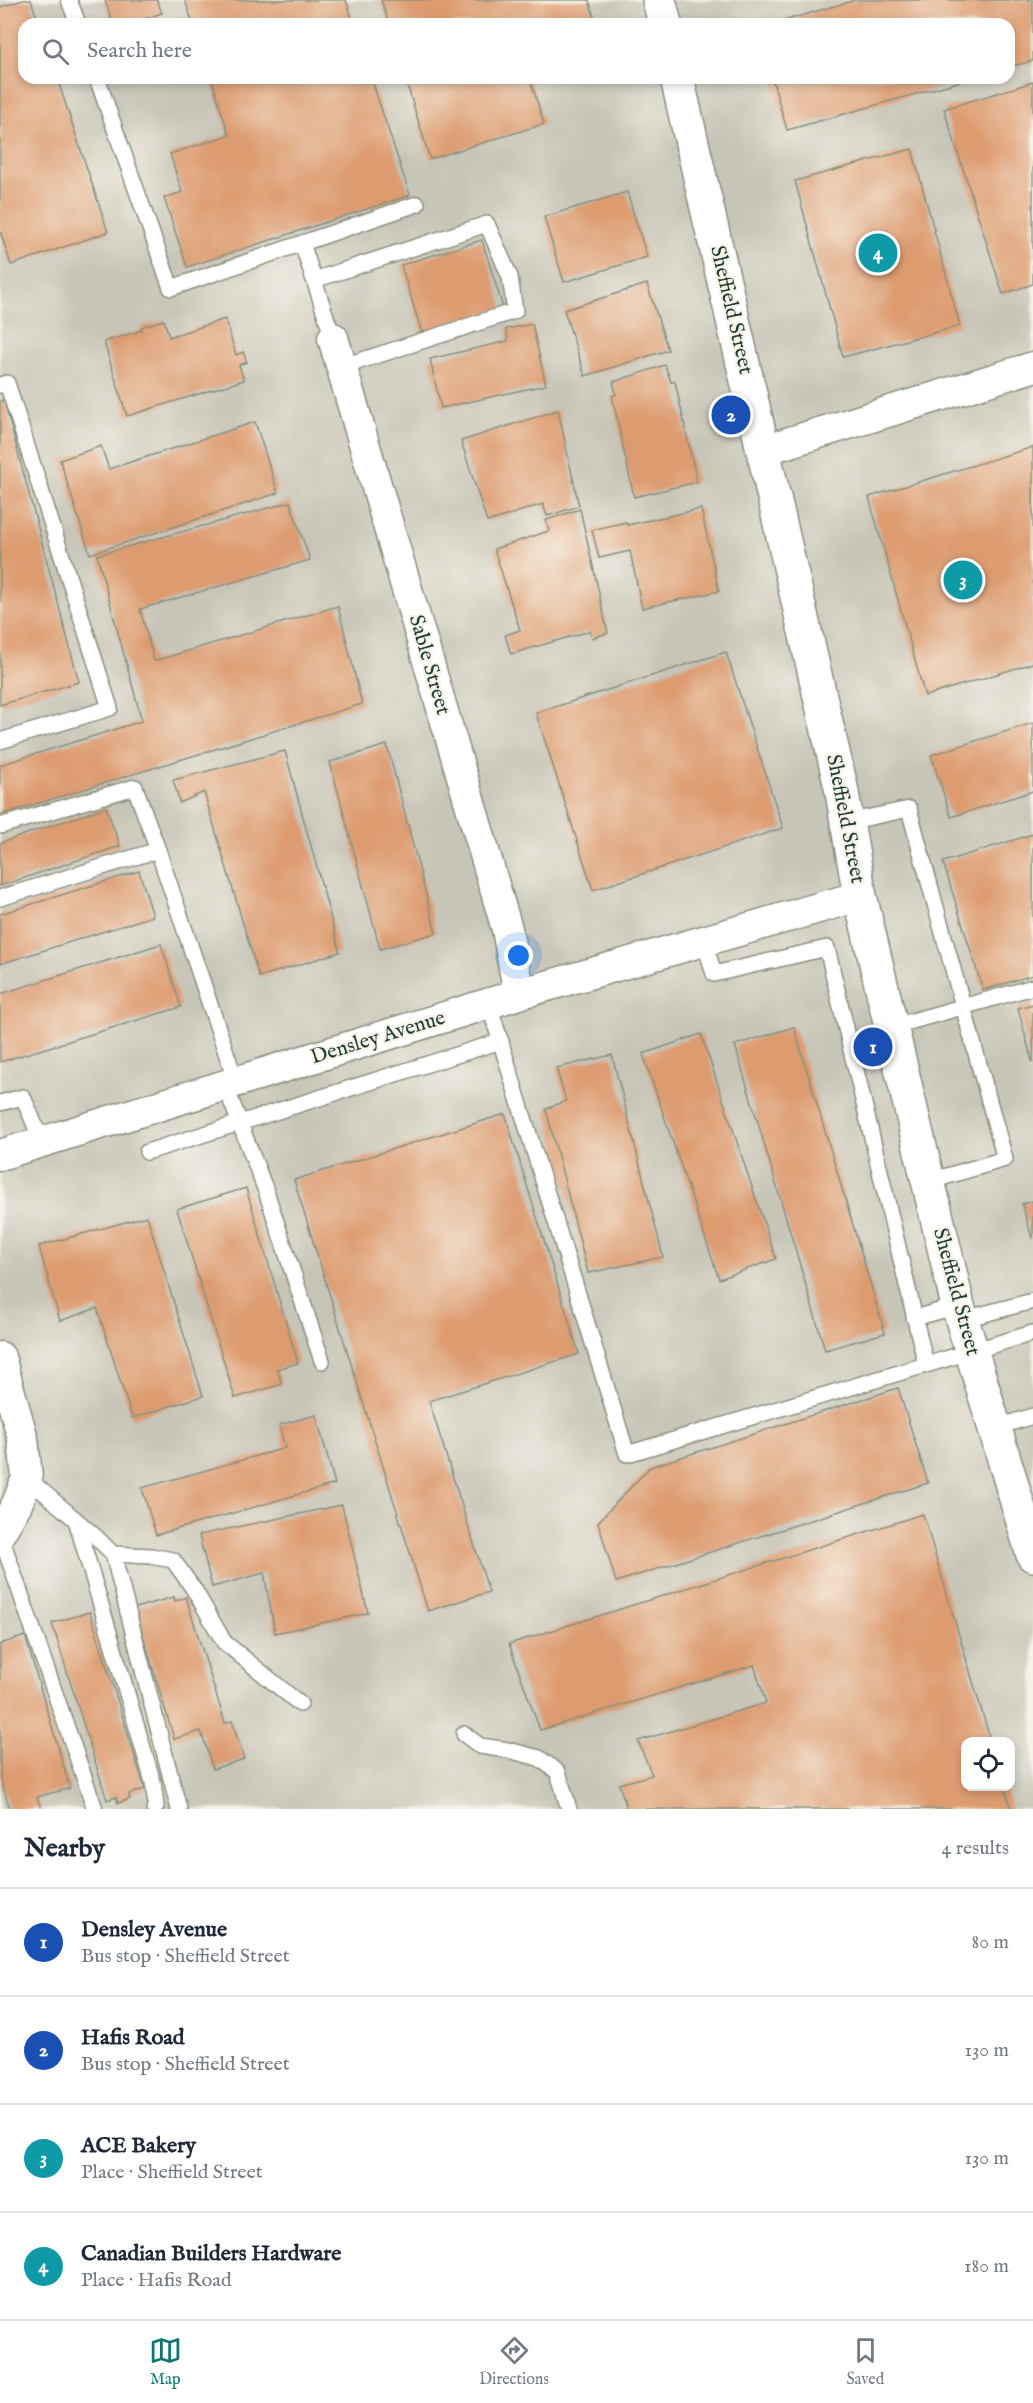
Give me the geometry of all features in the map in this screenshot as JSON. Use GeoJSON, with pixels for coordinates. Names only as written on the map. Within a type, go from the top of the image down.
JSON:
{"type":"FeatureCollection","features":[{"type":"Feature","properties":{"kind":"street"},"geometry":{"type":"LineString","coordinates":[[659,0],[664,18]]}},
{"type":"Feature","properties":{"kind":"street","name":"Sheffield Street"},"geometry":{"type":"LineString","coordinates":[[678,84],[764,450],[847,822],[860,896],[927,1182],[959,1313],[1033,1555]]}},
{"type":"Feature","properties":{"kind":"street","name":"Sable Street"},"geometry":{"type":"LineString","coordinates":[[333,338],[507,929],[519,994]]}},
{"type":"Feature","properties":{"kind":"street"},"geometry":{"type":"LineString","coordinates":[[764,450],[1033,367]]}},
{"type":"Feature","properties":{"kind":"street","name":"Densley Avenue"},"geometry":{"type":"LineString","coordinates":[[0,1155],[519,994],[860,896]]}},
{"type":"Feature","properties":{"kind":"street"},"geometry":{"type":"LineString","coordinates":[[0,1357],[23,1438],[27,1478],[17,1504],[0,1533]]}},
{"type":"Feature","properties":{"kind":"lane"},"geometry":{"type":"LineString","coordinates":[[69,0],[76,18]]}},
{"type":"Feature","properties":{"kind":"lane"},"geometry":{"type":"LineString","coordinates":[[99,84],[171,288],[417,204]]}},
{"type":"Feature","properties":{"kind":"lane"},"geometry":{"type":"LineString","coordinates":[[314,280],[487,224],[510,277],[515,311],[341,367]]}},
{"type":"Feature","properties":{"kind":"lane"},"geometry":{"type":"LineString","coordinates":[[302,243],[333,338]]}},
{"type":"Feature","properties":{"kind":"lane"},"geometry":{"type":"LineString","coordinates":[[0,385],[7,383],[110,708],[0,741]]}},
{"type":"Feature","properties":{"kind":"lane"},"geometry":{"type":"LineString","coordinates":[[0,826],[135,787],[158,850],[231,1083],[240,1123],[266,1191],[322,1361]]}},
{"type":"Feature","properties":{"kind":"lane"},"geometry":{"type":"LineString","coordinates":[[847,822],[909,809],[1005,1159],[927,1182]]}},
{"type":"Feature","properties":{"kind":"lane"},"geometry":{"type":"LineString","coordinates":[[0,898],[158,850]]}},
{"type":"Feature","properties":{"kind":"lane"},"geometry":{"type":"LineString","coordinates":[[704,941],[714,974],[827,948],[926,1365]]}},
{"type":"Feature","properties":{"kind":"lane"},"geometry":{"type":"LineString","coordinates":[[891,1027],[1033,987]]}},
{"type":"Feature","properties":{"kind":"lane"},"geometry":{"type":"LineString","coordinates":[[489,1004],[627,1454],[1033,1333]]}},
{"type":"Feature","properties":{"kind":"lane"},"geometry":{"type":"LineString","coordinates":[[147,1152],[501,1041]]}},
{"type":"Feature","properties":{"kind":"lane"},"geometry":{"type":"LineString","coordinates":[[0,1103],[23,1096],[42,1142]]}},
{"type":"Feature","properties":{"kind":"lane"},"geometry":{"type":"LineString","coordinates":[[914,1318],[1033,1301]]}},
{"type":"Feature","properties":{"kind":"lane"},"geometry":{"type":"LineString","coordinates":[[994,1428],[1033,1416]]}},
{"type":"Feature","properties":{"kind":"lane"},"geometry":{"type":"LineString","coordinates":[[27,1478],[112,1554],[179,1809]]}},
{"type":"Feature","properties":{"kind":"lane"},"geometry":{"type":"LineString","coordinates":[[76,1520],[153,1782],[156,1806],[154,1809]]}},
{"type":"Feature","properties":{"kind":"lane"},"geometry":{"type":"LineString","coordinates":[[0,1533],[95,1809]]}},
{"type":"Feature","properties":{"kind":"lane"},"geometry":{"type":"LineString","coordinates":[[112,1554],[151,1556],[173,1560],[195,1591],[224,1642],[300,1704]]}},
{"type":"Feature","properties":{"kind":"lane"},"geometry":{"type":"LineString","coordinates":[[464,1734],[480,1746],[539,1758],[558,1772],[569,1809]]}},
{"type":"Feature","properties":{"kind":"shaded area"},"geometry":{"type":"Polygon","coordinates":[[[0,0],[1033,0],[1033,1809],[0,1809],[0,0]]]}},
{"type":"Feature","properties":{"kind":"building"},"geometry":{"type":"Polygon","coordinates":[[[31,0],[37,18],[18,18],[18,84],[59,84],[108,232],[11,265],[0,231],[0,7],[31,0]]]}},
{"type":"Feature","properties":{"kind":"building"},"geometry":{"type":"Polygon","coordinates":[[[105,0],[157,0],[162,13],[147,18],[111,18],[105,0]]]}},
{"type":"Feature","properties":{"kind":"building"},"geometry":{"type":"Polygon","coordinates":[[[185,0],[346,0],[352,18],[191,18],[185,0]]]}},
{"type":"Feature","properties":{"kind":"building"},"geometry":{"type":"Polygon","coordinates":[[[381,0],[589,0],[594,18],[387,18],[381,0]]]}},
{"type":"Feature","properties":{"kind":"building"},"geometry":{"type":"Polygon","coordinates":[[[855,0],[1033,0],[1033,61],[1015,66],[1015,18],[794,18],[855,0]]]}},
{"type":"Feature","properties":{"kind":"building"},"geometry":{"type":"Polygon","coordinates":[[[1033,82],[1033,284],[1003,294],[944,109],[1033,82]]]}},
{"type":"Feature","properties":{"kind":"building"},"geometry":{"type":"Polygon","coordinates":[[[213,84],[373,84],[410,195],[187,267],[164,198],[182,192],[170,154],[229,135],[213,84]]]}},
{"type":"Feature","properties":{"kind":"building"},"geometry":{"type":"Polygon","coordinates":[[[407,84],[532,84],[544,124],[430,159],[407,84]]]}},
{"type":"Feature","properties":{"kind":"building"},"geometry":{"type":"Polygon","coordinates":[[[774,84],[951,84],[787,130],[774,84]]]}},
{"type":"Feature","properties":{"kind":"building"},"geometry":{"type":"Polygon","coordinates":[[[912,149],[960,326],[843,357],[795,181],[912,149]]]}},
{"type":"Feature","properties":{"kind":"building"},"geometry":{"type":"Polygon","coordinates":[[[627,192],[647,257],[564,282],[544,217],[627,192]]]}},
{"type":"Feature","properties":{"kind":"building"},"geometry":{"type":"Polygon","coordinates":[[[482,240],[503,308],[422,333],[401,265],[482,240]]]}},
{"type":"Feature","properties":{"kind":"building"},"geometry":{"type":"Polygon","coordinates":[[[647,284],[668,350],[585,376],[564,310],[647,284]]]}},
{"type":"Feature","properties":{"kind":"building"},"geometry":{"type":"Polygon","coordinates":[[[225,319],[236,355],[243,352],[247,362],[239,365],[244,380],[127,416],[104,342],[142,330],[141,327],[164,320],[169,337],[225,319]]]}},
{"type":"Feature","properties":{"kind":"building"},"geometry":{"type":"Polygon","coordinates":[[[532,324],[546,385],[441,408],[430,359],[508,341],[506,329],[532,324]]]}},
{"type":"Feature","properties":{"kind":"building"},"geometry":{"type":"Polygon","coordinates":[[[665,365],[671,382],[675,381],[697,482],[634,497],[612,396],[616,394],[613,382],[665,365]]]}},
{"type":"Feature","properties":{"kind":"building"},"geometry":{"type":"Polygon","coordinates":[[[4,400],[79,682],[0,705],[0,401],[4,400]]]}},
{"type":"Feature","properties":{"kind":"building"},"geometry":{"type":"Polygon","coordinates":[[[558,410],[579,506],[547,516],[543,504],[487,522],[461,441],[558,410]]]}},
{"type":"Feature","properties":{"kind":"building"},"geometry":{"type":"Polygon","coordinates":[[[255,422],[278,493],[90,554],[60,460],[101,446],[109,469],[255,422]]]}},
{"type":"Feature","properties":{"kind":"building"},"geometry":{"type":"Polygon","coordinates":[[[1033,447],[1033,663],[925,696],[869,497],[1033,447]]]}},
{"type":"Feature","properties":{"kind":"building"},"geometry":{"type":"Polygon","coordinates":[[[290,502],[310,560],[140,609],[154,661],[338,606],[362,704],[0,815],[0,765],[142,721],[97,555],[290,502]]]}},
{"type":"Feature","properties":{"kind":"building"},"geometry":{"type":"Polygon","coordinates":[[[580,509],[608,633],[592,638],[590,631],[511,654],[505,635],[520,630],[494,549],[549,531],[546,520],[580,509]]]}},
{"type":"Feature","properties":{"kind":"building"},"geometry":{"type":"Polygon","coordinates":[[[701,509],[719,591],[642,608],[630,551],[599,558],[592,530],[701,509]]]}},
{"type":"Feature","properties":{"kind":"building"},"geometry":{"type":"Polygon","coordinates":[[[726,652],[783,828],[593,890],[536,713],[726,652]]]}},
{"type":"Feature","properties":{"kind":"building"},"geometry":{"type":"Polygon","coordinates":[[[1033,723],[1033,791],[951,817],[931,755],[1033,723]]]}},
{"type":"Feature","properties":{"kind":"building"},"geometry":{"type":"Polygon","coordinates":[[[387,745],[436,933],[380,949],[330,762],[387,745]]]}},
{"type":"Feature","properties":{"kind":"building"},"geometry":{"type":"Polygon","coordinates":[[[285,751],[340,952],[259,977],[204,792],[180,803],[173,780],[285,751]]]}},
{"type":"Feature","properties":{"kind":"building"},"geometry":{"type":"Polygon","coordinates":[[[106,807],[120,846],[0,886],[0,843],[106,807]]]}},
{"type":"Feature","properties":{"kind":"building"},"geometry":{"type":"Polygon","coordinates":[[[1033,834],[1033,975],[983,990],[943,862],[1033,834]]]}},
{"type":"Feature","properties":{"kind":"building"},"geometry":{"type":"Polygon","coordinates":[[[139,871],[153,916],[0,964],[0,914],[139,871]]]}},
{"type":"Feature","properties":{"kind":"building"},"geometry":{"type":"Polygon","coordinates":[[[161,944],[181,1007],[0,1062],[0,994],[161,944]]]}},
{"type":"Feature","properties":{"kind":"building"},"geometry":{"type":"Polygon","coordinates":[[[1033,1004],[1033,1061],[1032,1061],[1018,1008],[1033,1004]]]}},
{"type":"Feature","properties":{"kind":"building"},"geometry":{"type":"Polygon","coordinates":[[[794,1027],[885,1333],[825,1350],[735,1045],[794,1027]]]}},
{"type":"Feature","properties":{"kind":"building"},"geometry":{"type":"Polygon","coordinates":[[[701,1034],[776,1259],[719,1279],[643,1054],[701,1034]]]}},
{"type":"Feature","properties":{"kind":"building"},"geometry":{"type":"Polygon","coordinates":[[[612,1055],[663,1257],[588,1273],[546,1109],[566,1101],[556,1068],[612,1055]]]}},
{"type":"Feature","properties":{"kind":"building"},"geometry":{"type":"Polygon","coordinates":[[[505,1114],[579,1354],[429,1401],[489,1592],[428,1611],[294,1180],[505,1114]]]}},
{"type":"Feature","properties":{"kind":"building"},"geometry":{"type":"Polygon","coordinates":[[[246,1188],[298,1363],[277,1369],[282,1384],[235,1398],[177,1209],[246,1188]]]}},
{"type":"Feature","properties":{"kind":"building"},"geometry":{"type":"Polygon","coordinates":[[[1033,1201],[1033,1238],[1032,1238],[1022,1204],[1033,1201]]]}},
{"type":"Feature","properties":{"kind":"building"},"geometry":{"type":"Polygon","coordinates":[[[147,1216],[203,1396],[132,1418],[97,1308],[60,1321],[39,1246],[147,1216]]]}},
{"type":"Feature","properties":{"kind":"building"},"geometry":{"type":"Polygon","coordinates":[[[898,1388],[928,1483],[616,1582],[598,1522],[650,1467],[898,1388]]]}},
{"type":"Feature","properties":{"kind":"building"},"geometry":{"type":"Polygon","coordinates":[[[316,1415],[335,1484],[156,1535],[142,1488],[285,1448],[279,1425],[316,1415]]]}},
{"type":"Feature","properties":{"kind":"building"},"geometry":{"type":"Polygon","coordinates":[[[342,1505],[368,1613],[275,1633],[264,1573],[212,1587],[199,1535],[342,1505]]]}},
{"type":"Feature","properties":{"kind":"building"},"geometry":{"type":"Polygon","coordinates":[[[923,1514],[990,1737],[961,1737],[961,1791],[1006,1791],[1011,1809],[627,1809],[619,1784],[652,1775],[638,1741],[766,1703],[754,1665],[540,1730],[509,1644],[923,1514]]]}},
{"type":"Feature","properties":{"kind":"building"},"geometry":{"type":"Polygon","coordinates":[[[174,1597],[175,1601],[186,1597],[225,1723],[232,1721],[244,1759],[213,1769],[201,1731],[174,1739],[135,1608],[174,1597]]]}},
{"type":"Feature","properties":{"kind":"building"},"geometry":{"type":"Polygon","coordinates":[[[90,1612],[145,1789],[129,1794],[130,1799],[118,1803],[116,1797],[107,1800],[52,1623],[90,1612]]]}},
{"type":"Feature","properties":{"kind":"building"},"geometry":{"type":"Polygon","coordinates":[[[25,1636],[70,1788],[37,1797],[41,1809],[10,1809],[0,1777],[0,1644],[25,1636]]]}},
{"type":"Feature","properties":{"kind":"place","name":"Canadian Builders Hardware"},"geometry":{"type":"Point","coordinates":[878,253]}},
{"type":"Feature","properties":{"kind":"place","name":"Hafis Road"},"geometry":{"type":"Point","coordinates":[731,415]}},
{"type":"Feature","properties":{"kind":"place","name":"ACE Bakery"},"geometry":{"type":"Point","coordinates":[963,580]}},
{"type":"Feature","properties":{"kind":"place","name":"Densley Avenue"},"geometry":{"type":"Point","coordinates":[873,1047]}}]}
